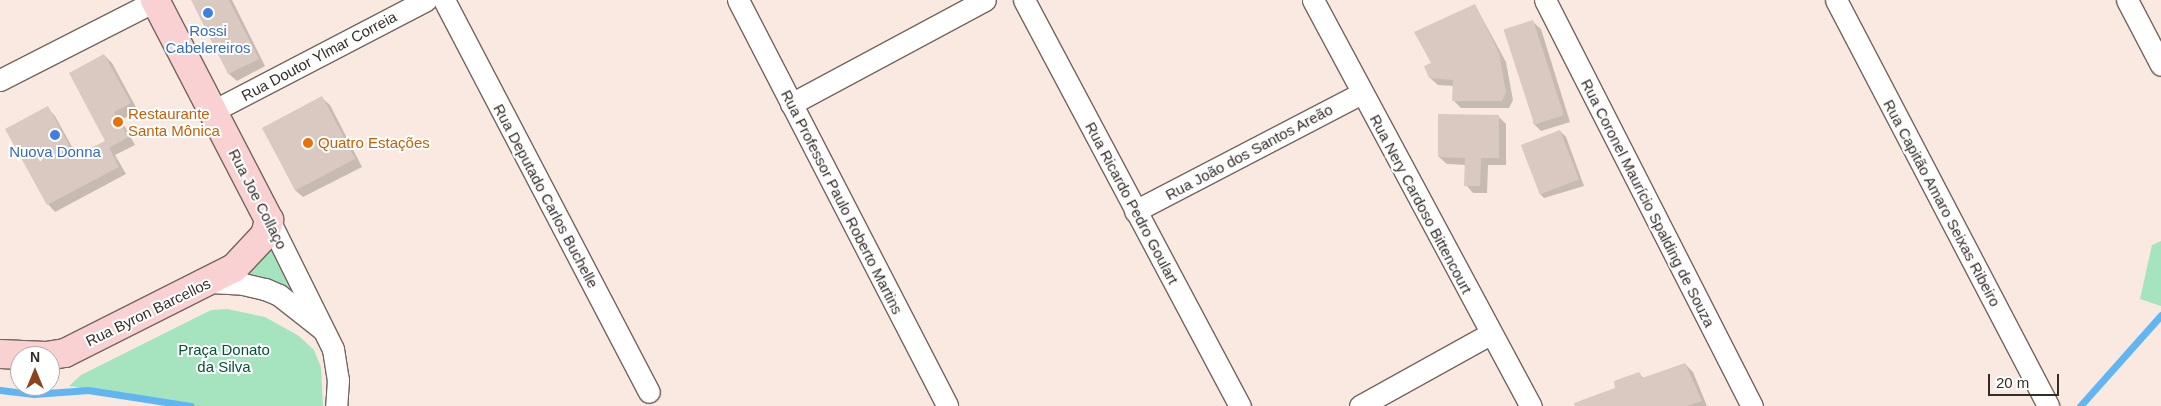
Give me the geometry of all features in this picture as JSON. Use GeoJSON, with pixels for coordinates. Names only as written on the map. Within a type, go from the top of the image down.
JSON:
{"type":"FeatureCollection","features":[{"type":"Feature","properties":{"kind":"main road","name":"Rua Joe Collaço"},"geometry":{"type":"LineString","coordinates":[[155,0],[269,220]]}},
{"type":"Feature","properties":{"kind":"main road","name":"Rua Byron Barcellos"},"geometry":{"type":"LineString","coordinates":[[0,354],[46,356],[65,353],[210,282],[234,268],[254,249],[265,235],[269,220]]}},
{"type":"Feature","properties":{"kind":"street"},"geometry":{"type":"LineString","coordinates":[[0,80],[155,0]]}},
{"type":"Feature","properties":{"kind":"street","name":"Rua Doutor Ylmar Correia"},"geometry":{"type":"LineString","coordinates":[[212,111],[426,0]]}},
{"type":"Feature","properties":{"kind":"street","name":"Rua Deputado Carlos Buchelle"},"geometry":{"type":"LineString","coordinates":[[444,0],[649,392]]}},
{"type":"Feature","properties":{"kind":"street","name":"Rua Professor Paulo Roberto Martins"},"geometry":{"type":"LineString","coordinates":[[738,0],[947,405]]}},
{"type":"Feature","properties":{"kind":"street"},"geometry":{"type":"LineString","coordinates":[[791,104],[985,0]]}},
{"type":"Feature","properties":{"kind":"street","name":"Rua Ricardo Pedro Goulart"},"geometry":{"type":"LineString","coordinates":[[1024,0],[1240,406]]}},
{"type":"Feature","properties":{"kind":"street","name":"Rua Nery Cardoso Bittencourt"},"geometry":{"type":"LineString","coordinates":[[1313,0],[1490,334],[1531,406]]}},
{"type":"Feature","properties":{"kind":"street","name":"Rua Coronel Maurício Spalding de Souza"},"geometry":{"type":"LineString","coordinates":[[1545,0],[1752,406]]}},
{"type":"Feature","properties":{"kind":"street","name":"Rua Capitão Amaro Seixas Ribeiro"},"geometry":{"type":"LineString","coordinates":[[1836,0],[2048,406]]}},
{"type":"Feature","properties":{"kind":"street"},"geometry":{"type":"LineString","coordinates":[[2127,0],[2161,65]]}},
{"type":"Feature","properties":{"kind":"street","name":"Rua João dos Santos Areão"},"geometry":{"type":"LineString","coordinates":[[1135,211],[1362,93]]}},
{"type":"Feature","properties":{"kind":"street","name":"Rua Joe Collaço"},"geometry":{"type":"LineString","coordinates":[[269,220],[326,332],[336,365],[336,406]]}},
{"type":"Feature","properties":{"kind":"street"},"geometry":{"type":"LineString","coordinates":[[210,282],[265,289],[279,295],[326,332]]}},
{"type":"Feature","properties":{"kind":"street"},"geometry":{"type":"LineString","coordinates":[[1360,406],[1490,334]]}},
{"type":"Feature","properties":{"kind":"green space"},"geometry":{"type":"Polygon","coordinates":[[[2161,241],[2161,306],[2140,299],[2152,245],[2161,241]]]}},
{"type":"Feature","properties":{"kind":"green space"},"geometry":{"type":"Polygon","coordinates":[[[271,243],[300,299],[235,277],[271,243]]]}},
{"type":"Feature","properties":{"kind":"green space","name":"Praça Donato da Silva"},"geometry":{"type":"Polygon","coordinates":[[[227,309],[265,317],[299,336],[314,350],[321,367],[323,406],[191,406],[69,386],[81,375],[211,310],[227,309]]]}},
{"type":"Feature","properties":{"kind":"building"},"geometry":{"type":"Polygon","coordinates":[[[191,0],[229,0],[259,59],[228,74],[191,0]]]}},
{"type":"Feature","properties":{"kind":"building"},"geometry":{"type":"Polygon","coordinates":[[[1475,4],[1499,53],[1506,92],[1502,101],[1452,101],[1453,80],[1429,78],[1424,66],[1431,63],[1414,32],[1475,4]]]}},
{"type":"Feature","properties":{"kind":"building"},"geometry":{"type":"Polygon","coordinates":[[[1533,20],[1564,115],[1534,125],[1504,30],[1533,20]]]}},
{"type":"Feature","properties":{"kind":"building"},"geometry":{"type":"Polygon","coordinates":[[[104,54],[131,103],[114,112],[128,137],[109,148],[119,167],[47,205],[5,129],[48,106],[75,156],[105,141],[69,73],[104,54]]]}},
{"type":"Feature","properties":{"kind":"building","name":"Quatro Estações"},"geometry":{"type":"Polygon","coordinates":[[[322,96],[355,159],[295,191],[262,128],[322,96]]]}},
{"type":"Feature","properties":{"kind":"building"},"geometry":{"type":"Polygon","coordinates":[[[1438,114],[1499,115],[1499,158],[1481,158],[1480,186],[1464,186],[1465,158],[1438,157],[1438,114]]]}},
{"type":"Feature","properties":{"kind":"building"},"geometry":{"type":"Polygon","coordinates":[[[1560,130],[1579,179],[1540,195],[1521,145],[1560,130]]]}},
{"type":"Feature","properties":{"kind":"building"},"geometry":{"type":"Polygon","coordinates":[[[1685,363],[1702,401],[1687,406],[1575,406],[1574,403],[1615,388],[1614,381],[1639,372],[1642,378],[1685,363]]]}},
{"type":"Feature","properties":{"kind":"waterway"},"geometry":{"type":"LineString","coordinates":[[2080,406],[2161,315]]}},
{"type":"Feature","properties":{"kind":"waterway"},"geometry":{"type":"LineString","coordinates":[[0,390],[34,394],[88,390],[191,406]]}},
{"type":"Feature","properties":{"kind":"place","name":"Rossi Cabelereiros"},"geometry":{"type":"Point","coordinates":[208,13]}},
{"type":"Feature","properties":{"kind":"place","name":"Restaurante Santa Mônica"},"geometry":{"type":"Point","coordinates":[118,122]}},
{"type":"Feature","properties":{"kind":"place","name":"Nuova Donna"},"geometry":{"type":"Point","coordinates":[55,135]}},
{"type":"Feature","properties":{"kind":"place","name":"Quatro Estações"},"geometry":{"type":"Point","coordinates":[308,143]}}]}
